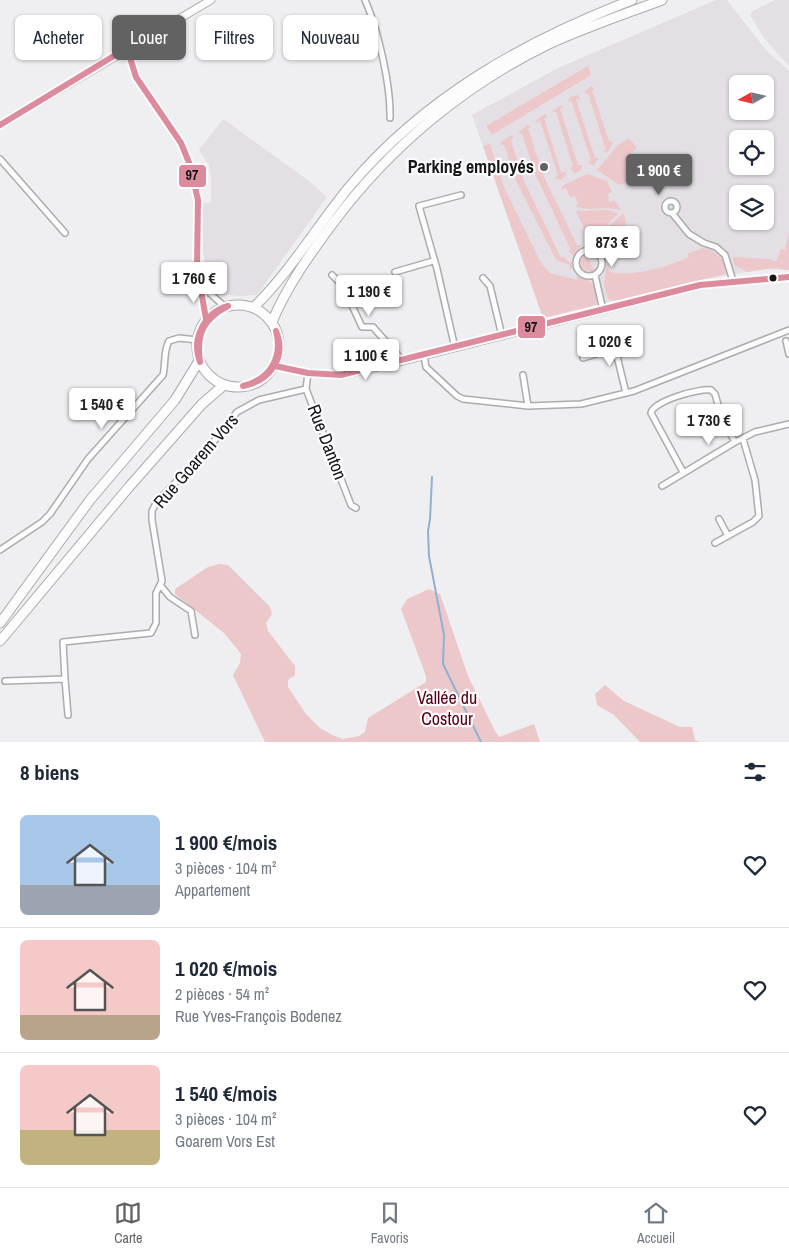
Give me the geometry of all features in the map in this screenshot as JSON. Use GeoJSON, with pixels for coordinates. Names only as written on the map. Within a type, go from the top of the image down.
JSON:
{"type":"FeatureCollection","features":[{"type":"Feature","properties":{"kind":"highway"},"geometry":{"type":"LineString","coordinates":[[254,308],[289,268],[350,186],[374,159],[426,111],[478,75],[541,38],[632,0]]}},
{"type":"Feature","properties":{"kind":"highway"},"geometry":{"type":"LineString","coordinates":[[272,322],[295,277],[346,206],[381,165],[434,116],[504,68],[550,44],[662,0]]}},
{"type":"Feature","properties":{"kind":"highway"},"geometry":{"type":"LineString","coordinates":[[244,305],[254,308],[272,322],[280,344],[275,366],[258,382],[236,388],[224,385],[207,373],[199,361],[197,340],[206,319],[225,307],[244,305]]}},
{"type":"Feature","properties":{"kind":"highway"},"geometry":{"type":"LineString","coordinates":[[0,623],[90,500],[175,400],[199,361]]}},
{"type":"Feature","properties":{"kind":"highway"},"geometry":{"type":"LineString","coordinates":[[0,642],[129,487],[202,404],[224,385]]}},
{"type":"Feature","properties":{"kind":"main road"},"geometry":{"type":"LineString","coordinates":[[185,15],[211,0]]}},
{"type":"Feature","properties":{"kind":"main road"},"geometry":{"type":"LineString","coordinates":[[0,125],[112,57]]}},
{"type":"Feature","properties":{"kind":"main road"},"geometry":{"type":"LineString","coordinates":[[275,366],[308,373],[341,375],[403,362],[700,286],[733,281],[789,277]]}},
{"type":"Feature","properties":{"kind":"street"},"geometry":{"type":"LineString","coordinates":[[365,0],[378,38],[390,106],[390,118]]}},
{"type":"Feature","properties":{"kind":"street"},"geometry":{"type":"LineString","coordinates":[[131,60],[136,77],[181,143],[190,165],[198,200],[197,267],[202,287],[206,319]]}},
{"type":"Feature","properties":{"kind":"street"},"geometry":{"type":"LineString","coordinates":[[0,159],[65,234]]}},
{"type":"Feature","properties":{"kind":"street"},"geometry":{"type":"LineString","coordinates":[[455,348],[419,206],[461,195]]}},
{"type":"Feature","properties":{"kind":"street"},"geometry":{"type":"LineString","coordinates":[[672,212],[689,234],[704,244],[716,247],[725,255],[733,281]]}},
{"type":"Feature","properties":{"kind":"street"},"geometry":{"type":"LineString","coordinates":[[595,275],[586,276],[577,268],[576,260],[584,250],[594,250],[601,256],[602,265],[595,275],[603,310]]}},
{"type":"Feature","properties":{"kind":"street"},"geometry":{"type":"LineString","coordinates":[[395,272],[433,260]]}},
{"type":"Feature","properties":{"kind":"street"},"geometry":{"type":"LineString","coordinates":[[332,275],[342,286],[362,327],[373,327],[403,362]]}},
{"type":"Feature","properties":{"kind":"street"},"geometry":{"type":"LineString","coordinates":[[483,278],[490,286],[502,336]]}},
{"type":"Feature","properties":{"kind":"street"},"geometry":{"type":"LineString","coordinates":[[202,287],[225,307]]}},
{"type":"Feature","properties":{"kind":"street"},"geometry":{"type":"LineString","coordinates":[[424,356],[426,367],[457,396],[464,399],[528,406],[565,406],[626,393],[789,330]]}},
{"type":"Feature","properties":{"kind":"street"},"geometry":{"type":"LineString","coordinates":[[0,550],[42,522],[50,514],[88,459],[164,375],[166,364],[164,350],[169,341],[179,338],[197,340]]}},
{"type":"Feature","properties":{"kind":"street"},"geometry":{"type":"LineString","coordinates":[[786,341],[789,354]]}},
{"type":"Feature","properties":{"kind":"street"},"geometry":{"type":"LineString","coordinates":[[584,358],[615,348],[626,393]]}},
{"type":"Feature","properties":{"kind":"street"},"geometry":{"type":"LineString","coordinates":[[342,354],[356,359],[396,354]]}},
{"type":"Feature","properties":{"kind":"street","name":"Rue Danton"},"geometry":{"type":"LineString","coordinates":[[308,373],[306,389],[351,505],[356,508]]}},
{"type":"Feature","properties":{"kind":"street"},"geometry":{"type":"LineString","coordinates":[[523,376],[528,406]]}},
{"type":"Feature","properties":{"kind":"street","name":"Rue Goarem Vors"},"geometry":{"type":"LineString","coordinates":[[68,715],[64,679],[63,642],[151,633],[156,623],[156,593],[161,586],[161,572],[152,520],[152,511],[156,503],[211,445],[236,412],[259,400],[306,389]]}},
{"type":"Feature","properties":{"kind":"street"},"geometry":{"type":"LineString","coordinates":[[683,472],[651,413],[654,407],[669,399],[711,390],[715,394],[722,419],[735,442]]}},
{"type":"Feature","properties":{"kind":"street"},"geometry":{"type":"LineString","coordinates":[[662,486],[683,472],[755,432],[789,424]]}},
{"type":"Feature","properties":{"kind":"street"},"geometry":{"type":"LineString","coordinates":[[715,543],[753,522],[759,516],[755,480],[743,439]]}},
{"type":"Feature","properties":{"kind":"street"},"geometry":{"type":"LineString","coordinates":[[719,519],[728,536]]}},
{"type":"Feature","properties":{"kind":"street"},"geometry":{"type":"LineString","coordinates":[[161,586],[170,597],[191,611],[196,635]]}},
{"type":"Feature","properties":{"kind":"street"},"geometry":{"type":"LineString","coordinates":[[5,681],[64,679]]}},
{"type":"Feature","properties":{"kind":"shaded area"},"geometry":{"type":"Polygon","coordinates":[[[716,0],[727,0],[766,50],[789,71],[789,270],[762,269],[695,281],[543,318],[472,115],[558,68],[716,0]]]}},
{"type":"Feature","properties":{"kind":"shaded area"},"geometry":{"type":"Polygon","coordinates":[[[775,0],[789,0],[789,66],[764,38],[750,15],[753,11],[775,0]]]}},
{"type":"Feature","properties":{"kind":"shaded area"},"geometry":{"type":"Polygon","coordinates":[[[223,119],[309,181],[327,197],[257,295],[218,294],[208,279],[203,251],[203,203],[211,203],[211,178],[209,165],[199,150],[223,119]]]}},
{"type":"Feature","properties":{"kind":"green space"},"geometry":{"type":"Polygon","coordinates":[[[588,66],[591,75],[492,135],[486,126],[588,66]]]}},
{"type":"Feature","properties":{"kind":"green space"},"geometry":{"type":"Polygon","coordinates":[[[591,86],[595,89],[592,90],[609,141],[613,142],[608,152],[603,152],[606,150],[588,93],[584,94],[591,86]]]}},
{"type":"Feature","properties":{"kind":"green space"},"geometry":{"type":"Polygon","coordinates":[[[578,95],[580,99],[576,99],[595,158],[599,158],[594,165],[588,164],[591,160],[571,100],[568,103],[570,97],[578,95]]]}},
{"type":"Feature","properties":{"kind":"green space"},"geometry":{"type":"Polygon","coordinates":[[[561,105],[564,108],[560,108],[578,165],[582,165],[581,170],[575,173],[570,169],[573,166],[556,112],[552,112],[561,105]]]}},
{"type":"Feature","properties":{"kind":"green space"},"geometry":{"type":"Polygon","coordinates":[[[545,114],[548,118],[544,118],[561,172],[566,172],[565,177],[560,180],[555,178],[558,175],[540,121],[536,123],[537,119],[545,114]]]}},
{"type":"Feature","properties":{"kind":"green space"},"geometry":{"type":"Polygon","coordinates":[[[527,125],[532,127],[528,128],[543,175],[577,245],[581,245],[574,257],[568,250],[571,250],[536,176],[522,134],[518,133],[527,125]]]}},
{"type":"Feature","properties":{"kind":"green space"},"geometry":{"type":"Polygon","coordinates":[[[511,135],[514,137],[511,141],[524,181],[561,258],[564,256],[566,260],[572,263],[572,269],[569,268],[570,265],[556,260],[516,181],[504,145],[501,145],[501,142],[511,135]]]}},
{"type":"Feature","properties":{"kind":"green space"},"geometry":{"type":"Polygon","coordinates":[[[629,138],[637,148],[628,156],[640,169],[623,184],[619,185],[597,170],[618,145],[629,138]]]}},
{"type":"Feature","properties":{"kind":"green space"},"geometry":{"type":"Polygon","coordinates":[[[490,144],[504,187],[542,265],[550,273],[577,280],[577,276],[591,282],[596,289],[596,305],[543,318],[483,146],[490,144]]]}},
{"type":"Feature","properties":{"kind":"green space"},"geometry":{"type":"Polygon","coordinates":[[[587,174],[607,181],[612,192],[608,194],[609,202],[615,201],[621,210],[575,207],[578,204],[575,196],[570,197],[566,188],[561,190],[562,186],[587,174]]]}},
{"type":"Feature","properties":{"kind":"green space"},"geometry":{"type":"Polygon","coordinates":[[[609,210],[618,214],[610,221],[595,245],[588,245],[589,239],[576,211],[609,210]]]}},
{"type":"Feature","properties":{"kind":"green space"},"geometry":{"type":"Polygon","coordinates":[[[624,213],[626,228],[633,242],[607,251],[604,248],[602,249],[599,246],[609,226],[624,213]]]}},
{"type":"Feature","properties":{"kind":"green space"},"geometry":{"type":"Polygon","coordinates":[[[789,232],[789,270],[774,268],[747,272],[734,265],[733,257],[770,259],[776,262],[781,249],[785,250],[789,232]]]}},
{"type":"Feature","properties":{"kind":"green space"},"geometry":{"type":"Polygon","coordinates":[[[702,248],[720,256],[725,265],[725,274],[614,301],[608,299],[604,284],[607,263],[609,271],[617,273],[638,272],[681,261],[689,257],[687,254],[702,248]]]}},
{"type":"Feature","properties":{"kind":"green space"},"geometry":{"type":"Polygon","coordinates":[[[586,254],[594,270],[592,272],[581,268],[580,261],[586,254]]]}},
{"type":"Feature","properties":{"kind":"green space","name":"Vallée du Costour"},"geometry":{"type":"Polygon","coordinates":[[[219,564],[228,565],[270,607],[272,614],[266,623],[268,631],[295,666],[295,675],[288,680],[288,687],[306,714],[320,728],[332,735],[343,739],[359,736],[365,732],[368,718],[426,682],[426,676],[401,609],[407,599],[429,589],[440,594],[468,676],[499,737],[534,724],[540,742],[265,742],[233,675],[240,663],[241,654],[224,633],[175,594],[175,589],[208,567],[219,564]]]}},
{"type":"Feature","properties":{"kind":"green space"},"geometry":{"type":"Polygon","coordinates":[[[605,685],[624,701],[680,727],[692,727],[695,740],[699,742],[640,742],[614,715],[597,705],[595,694],[605,685]]]}},
{"type":"Feature","properties":{"kind":"waterway"},"geometry":{"type":"LineString","coordinates":[[432,477],[428,531],[429,556],[444,635],[443,664],[481,742]]}},
{"type":"Feature","properties":{"kind":"transit line","name":"97"},"geometry":{"type":"LineString","coordinates":[[0,125],[112,57]]}},
{"type":"Feature","properties":{"kind":"transit line","name":"97"},"geometry":{"type":"LineString","coordinates":[[131,60],[136,77],[181,143],[190,165],[198,200],[197,267],[206,319]]}},
{"type":"Feature","properties":{"kind":"transit line","name":"97"},"geometry":{"type":"LineString","coordinates":[[275,366],[308,373],[341,375],[700,285],[789,277]]}},
{"type":"Feature","properties":{"kind":"transit line","name":"97"},"geometry":{"type":"LineString","coordinates":[[200,362],[197,345],[202,328],[212,314],[228,306]]}},
{"type":"Feature","properties":{"kind":"transit line","name":"97"},"geometry":{"type":"LineString","coordinates":[[200,362],[199,343],[203,328],[213,316],[228,306]]}},
{"type":"Feature","properties":{"kind":"transit line","name":"97"},"geometry":{"type":"LineString","coordinates":[[243,386],[261,378],[272,366],[278,350],[276,331]]}},
{"type":"Feature","properties":{"kind":"transit line","name":"97"},"geometry":{"type":"LineString","coordinates":[[243,386],[261,379],[274,367],[278,359],[279,350],[276,331]]}},
{"type":"Feature","properties":{"kind":"place","name":"Parking employés"},"geometry":{"type":"Point","coordinates":[544,167]}}]}
